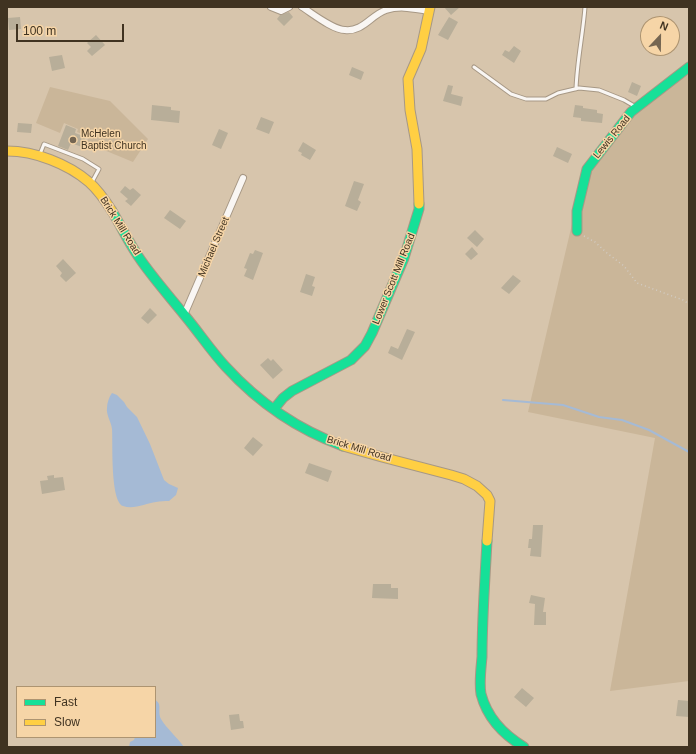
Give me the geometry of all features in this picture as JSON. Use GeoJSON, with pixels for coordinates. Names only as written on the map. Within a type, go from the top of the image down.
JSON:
{"type":"FeatureCollection","features":[{"type":"Feature","properties":{"kind":"street"},"geometry":{"type":"LineString","coordinates":[[271,7],[281,11],[289,7]]}},
{"type":"Feature","properties":{"kind":"street"},"geometry":{"type":"LineString","coordinates":[[302,7],[333,26],[345,30],[360,28],[385,11],[399,7],[430,9]]}},
{"type":"Feature","properties":{"kind":"street","name":"Lower Scott Mill Road"},"geometry":{"type":"LineString","coordinates":[[274,409],[283,398],[292,391],[351,360],[365,346],[404,258],[419,209],[417,149],[410,110],[408,79],[421,49],[430,9]]}},
{"type":"Feature","properties":{"kind":"street","name":"Lewis Road"},"geometry":{"type":"LineString","coordinates":[[576,231],[577,211],[587,169],[616,130],[632,112],[689,67]]}},
{"type":"Feature","properties":{"kind":"street","name":"Brick Mill Road"},"geometry":{"type":"LineString","coordinates":[[7,151],[17,150],[40,156],[69,168],[91,184],[110,208],[137,254],[216,356],[234,376],[274,409],[320,437],[349,448],[452,475],[480,487],[488,495],[490,501],[482,623],[481,692],[488,710],[504,733],[524,747]]}},
{"type":"Feature","properties":{"kind":"street","name":"Michael Street"},"geometry":{"type":"LineString","coordinates":[[184,315],[243,178]]}},
{"type":"Feature","properties":{"kind":"lane"},"geometry":{"type":"LineString","coordinates":[[576,89],[577,61],[583,29],[585,7]]}},
{"type":"Feature","properties":{"kind":"lane"},"geometry":{"type":"LineString","coordinates":[[474,67],[511,94],[526,99],[546,99],[558,93],[576,89],[599,90],[624,100],[637,108]]}},
{"type":"Feature","properties":{"kind":"lane"},"geometry":{"type":"LineString","coordinates":[[40,156],[44,144],[83,159],[99,169],[91,184]]}},
{"type":"Feature","properties":{"kind":"path"},"geometry":{"type":"LineString","coordinates":[[576,231],[595,242],[624,266],[636,283],[683,300],[689,304]]}},
{"type":"Feature","properties":{"kind":"shaded area"},"geometry":{"type":"Polygon","coordinates":[[[689,62],[689,681],[610,691],[655,438],[528,412],[583,177],[650,92],[689,62]]]}},
{"type":"Feature","properties":{"kind":"shaded area"},"geometry":{"type":"Polygon","coordinates":[[[50,87],[110,101],[148,139],[133,162],[87,143],[88,136],[77,132],[78,129],[64,123],[60,133],[36,123],[50,87]]]}},
{"type":"Feature","properties":{"kind":"water"},"geometry":{"type":"Polygon","coordinates":[[[112,393],[117,395],[137,417],[150,444],[164,480],[178,488],[176,495],[169,501],[131,507],[123,506],[119,502],[114,483],[112,429],[107,411],[108,402],[112,393]]]}},
{"type":"Feature","properties":{"kind":"water"},"geometry":{"type":"Polygon","coordinates":[[[156,701],[159,704],[161,719],[184,747],[129,747],[130,742],[135,738],[156,738],[156,701]]]}},
{"type":"Feature","properties":{"kind":"building"},"geometry":{"type":"Polygon","coordinates":[[[444,7],[460,7],[451,15],[444,7]]]}},
{"type":"Feature","properties":{"kind":"building"},"geometry":{"type":"Polygon","coordinates":[[[289,12],[293,17],[284,26],[277,19],[280,15],[289,12]]]}},
{"type":"Feature","properties":{"kind":"building"},"geometry":{"type":"Polygon","coordinates":[[[20,17],[21,29],[9,30],[8,18],[20,17]]]}},
{"type":"Feature","properties":{"kind":"building"},"geometry":{"type":"Polygon","coordinates":[[[449,17],[458,22],[448,40],[438,35],[449,17]]]}},
{"type":"Feature","properties":{"kind":"building"},"geometry":{"type":"Polygon","coordinates":[[[96,35],[105,45],[92,56],[87,51],[91,47],[87,43],[96,35]]]}},
{"type":"Feature","properties":{"kind":"building"},"geometry":{"type":"Polygon","coordinates":[[[514,46],[521,51],[514,63],[502,55],[505,50],[509,52],[514,46]]]}},
{"type":"Feature","properties":{"kind":"building"},"geometry":{"type":"Polygon","coordinates":[[[62,55],[65,68],[52,71],[49,57],[62,55]]]}},
{"type":"Feature","properties":{"kind":"building"},"geometry":{"type":"Polygon","coordinates":[[[352,67],[364,72],[361,80],[349,75],[352,67]]]}},
{"type":"Feature","properties":{"kind":"building"},"geometry":{"type":"Polygon","coordinates":[[[632,82],[641,86],[637,96],[628,92],[632,82]]]}},
{"type":"Feature","properties":{"kind":"building"},"geometry":{"type":"Polygon","coordinates":[[[448,85],[453,86],[451,94],[463,97],[461,106],[443,101],[448,85]]]}},
{"type":"Feature","properties":{"kind":"building"},"geometry":{"type":"Polygon","coordinates":[[[152,105],[171,107],[171,110],[180,111],[179,123],[151,120],[152,105]]]}},
{"type":"Feature","properties":{"kind":"building"},"geometry":{"type":"Polygon","coordinates":[[[575,105],[597,110],[597,113],[603,114],[602,123],[581,121],[581,118],[573,117],[575,105]]]}},
{"type":"Feature","properties":{"kind":"building"},"geometry":{"type":"Polygon","coordinates":[[[261,117],[274,122],[269,134],[256,129],[261,117]]]}},
{"type":"Feature","properties":{"kind":"building"},"geometry":{"type":"Polygon","coordinates":[[[18,123],[32,124],[31,133],[17,132],[18,123]]]}},
{"type":"Feature","properties":{"kind":"building","name":"McHelen Baptist Church"},"geometry":{"type":"Polygon","coordinates":[[[66,125],[76,129],[75,133],[86,137],[82,147],[71,143],[68,150],[58,146],[66,125]]]}},
{"type":"Feature","properties":{"kind":"building"},"geometry":{"type":"Polygon","coordinates":[[[219,129],[228,133],[221,149],[212,145],[219,129]]]}},
{"type":"Feature","properties":{"kind":"building"},"geometry":{"type":"Polygon","coordinates":[[[303,142],[316,150],[310,160],[301,155],[302,153],[298,151],[303,142]]]}},
{"type":"Feature","properties":{"kind":"building"},"geometry":{"type":"Polygon","coordinates":[[[557,147],[572,154],[568,163],[553,156],[557,147]]]}},
{"type":"Feature","properties":{"kind":"building"},"geometry":{"type":"Polygon","coordinates":[[[354,181],[364,184],[358,200],[361,202],[357,211],[345,206],[354,181]]]}},
{"type":"Feature","properties":{"kind":"building"},"geometry":{"type":"Polygon","coordinates":[[[125,186],[130,190],[133,188],[141,195],[131,206],[125,201],[128,199],[120,192],[125,186]]]}},
{"type":"Feature","properties":{"kind":"building"},"geometry":{"type":"Polygon","coordinates":[[[170,210],[186,221],[180,229],[164,218],[170,210]]]}},
{"type":"Feature","properties":{"kind":"building"},"geometry":{"type":"Polygon","coordinates":[[[475,230],[484,239],[477,247],[467,238],[475,230]]]}},
{"type":"Feature","properties":{"kind":"building"},"geometry":{"type":"Polygon","coordinates":[[[472,247],[478,254],[471,260],[465,254],[472,247]]]}},
{"type":"Feature","properties":{"kind":"building"},"geometry":{"type":"Polygon","coordinates":[[[255,250],[263,253],[253,280],[244,276],[247,269],[244,268],[250,253],[253,254],[255,250]]]}},
{"type":"Feature","properties":{"kind":"building"},"geometry":{"type":"Polygon","coordinates":[[[63,259],[76,273],[66,282],[60,276],[62,273],[56,266],[63,259]]]}},
{"type":"Feature","properties":{"kind":"building"},"geometry":{"type":"Polygon","coordinates":[[[306,274],[315,277],[312,286],[315,287],[312,296],[300,292],[306,274]]]}},
{"type":"Feature","properties":{"kind":"building"},"geometry":{"type":"Polygon","coordinates":[[[513,275],[521,281],[509,294],[501,288],[513,275]]]}},
{"type":"Feature","properties":{"kind":"building"},"geometry":{"type":"Polygon","coordinates":[[[150,308],[157,315],[148,324],[141,318],[150,308]]]}},
{"type":"Feature","properties":{"kind":"building"},"geometry":{"type":"Polygon","coordinates":[[[407,329],[415,332],[402,360],[388,353],[391,346],[398,349],[407,329]]]}},
{"type":"Feature","properties":{"kind":"building"},"geometry":{"type":"Polygon","coordinates":[[[268,358],[271,361],[273,359],[283,370],[273,379],[260,365],[268,358]]]}},
{"type":"Feature","properties":{"kind":"building"},"geometry":{"type":"Polygon","coordinates":[[[253,437],[263,445],[253,456],[244,448],[253,437]]]}},
{"type":"Feature","properties":{"kind":"building"},"geometry":{"type":"Polygon","coordinates":[[[309,463],[332,471],[328,482],[305,473],[309,463]]]}},
{"type":"Feature","properties":{"kind":"building"},"geometry":{"type":"Polygon","coordinates":[[[54,475],[54,478],[63,477],[65,490],[42,494],[40,481],[48,480],[47,476],[54,475]]]}},
{"type":"Feature","properties":{"kind":"building"},"geometry":{"type":"Polygon","coordinates":[[[533,525],[543,525],[541,557],[530,556],[531,548],[528,548],[529,539],[532,539],[533,525]]]}},
{"type":"Feature","properties":{"kind":"building"},"geometry":{"type":"Polygon","coordinates":[[[373,584],[391,584],[391,588],[398,588],[398,599],[372,598],[373,584]]]}},
{"type":"Feature","properties":{"kind":"building"},"geometry":{"type":"Polygon","coordinates":[[[531,595],[545,598],[543,612],[546,612],[546,625],[534,625],[535,604],[529,603],[531,595]]]}},
{"type":"Feature","properties":{"kind":"building"},"geometry":{"type":"Polygon","coordinates":[[[522,688],[534,698],[526,707],[514,697],[522,688]]]}},
{"type":"Feature","properties":{"kind":"building"},"geometry":{"type":"Polygon","coordinates":[[[678,700],[689,701],[689,717],[676,716],[678,700]]]}},
{"type":"Feature","properties":{"kind":"building"},"geometry":{"type":"Polygon","coordinates":[[[239,714],[240,721],[243,721],[244,728],[231,730],[229,715],[239,714]]]}},
{"type":"Feature","properties":{"kind":"waterway"},"geometry":{"type":"LineString","coordinates":[[503,400],[563,405],[599,417],[622,420],[649,430],[689,452]]}},
{"type":"Feature","properties":{"kind":"traffic: fast"},"geometry":{"type":"LineString","coordinates":[[577,231],[577,211],[587,169],[631,112],[689,67]]}},
{"type":"Feature","properties":{"kind":"traffic: fast"},"geometry":{"type":"LineString","coordinates":[[274,409],[283,398],[292,391],[351,360],[365,346],[404,258],[419,209],[419,204]]}},
{"type":"Feature","properties":{"kind":"traffic: fast"},"geometry":{"type":"LineString","coordinates":[[112,211],[134,250],[149,272],[238,380],[280,414],[311,432],[343,446]]}},
{"type":"Feature","properties":{"kind":"traffic: fast"},"geometry":{"type":"LineString","coordinates":[[487,541],[480,690],[487,710],[497,725],[524,747]]}},
{"type":"Feature","properties":{"kind":"traffic: slow"},"geometry":{"type":"LineString","coordinates":[[419,204],[417,149],[410,110],[408,79],[421,49],[430,7]]}},
{"type":"Feature","properties":{"kind":"traffic: slow"},"geometry":{"type":"LineString","coordinates":[[7,151],[29,153],[61,164],[89,182],[101,195],[112,211]]}},
{"type":"Feature","properties":{"kind":"traffic: slow"},"geometry":{"type":"LineString","coordinates":[[343,446],[451,475],[464,479],[477,486],[487,495],[490,501],[487,541]]}},
{"type":"Feature","properties":{"kind":"place","name":"McHelen Baptist Church"},"geometry":{"type":"Point","coordinates":[73,140]}}]}
